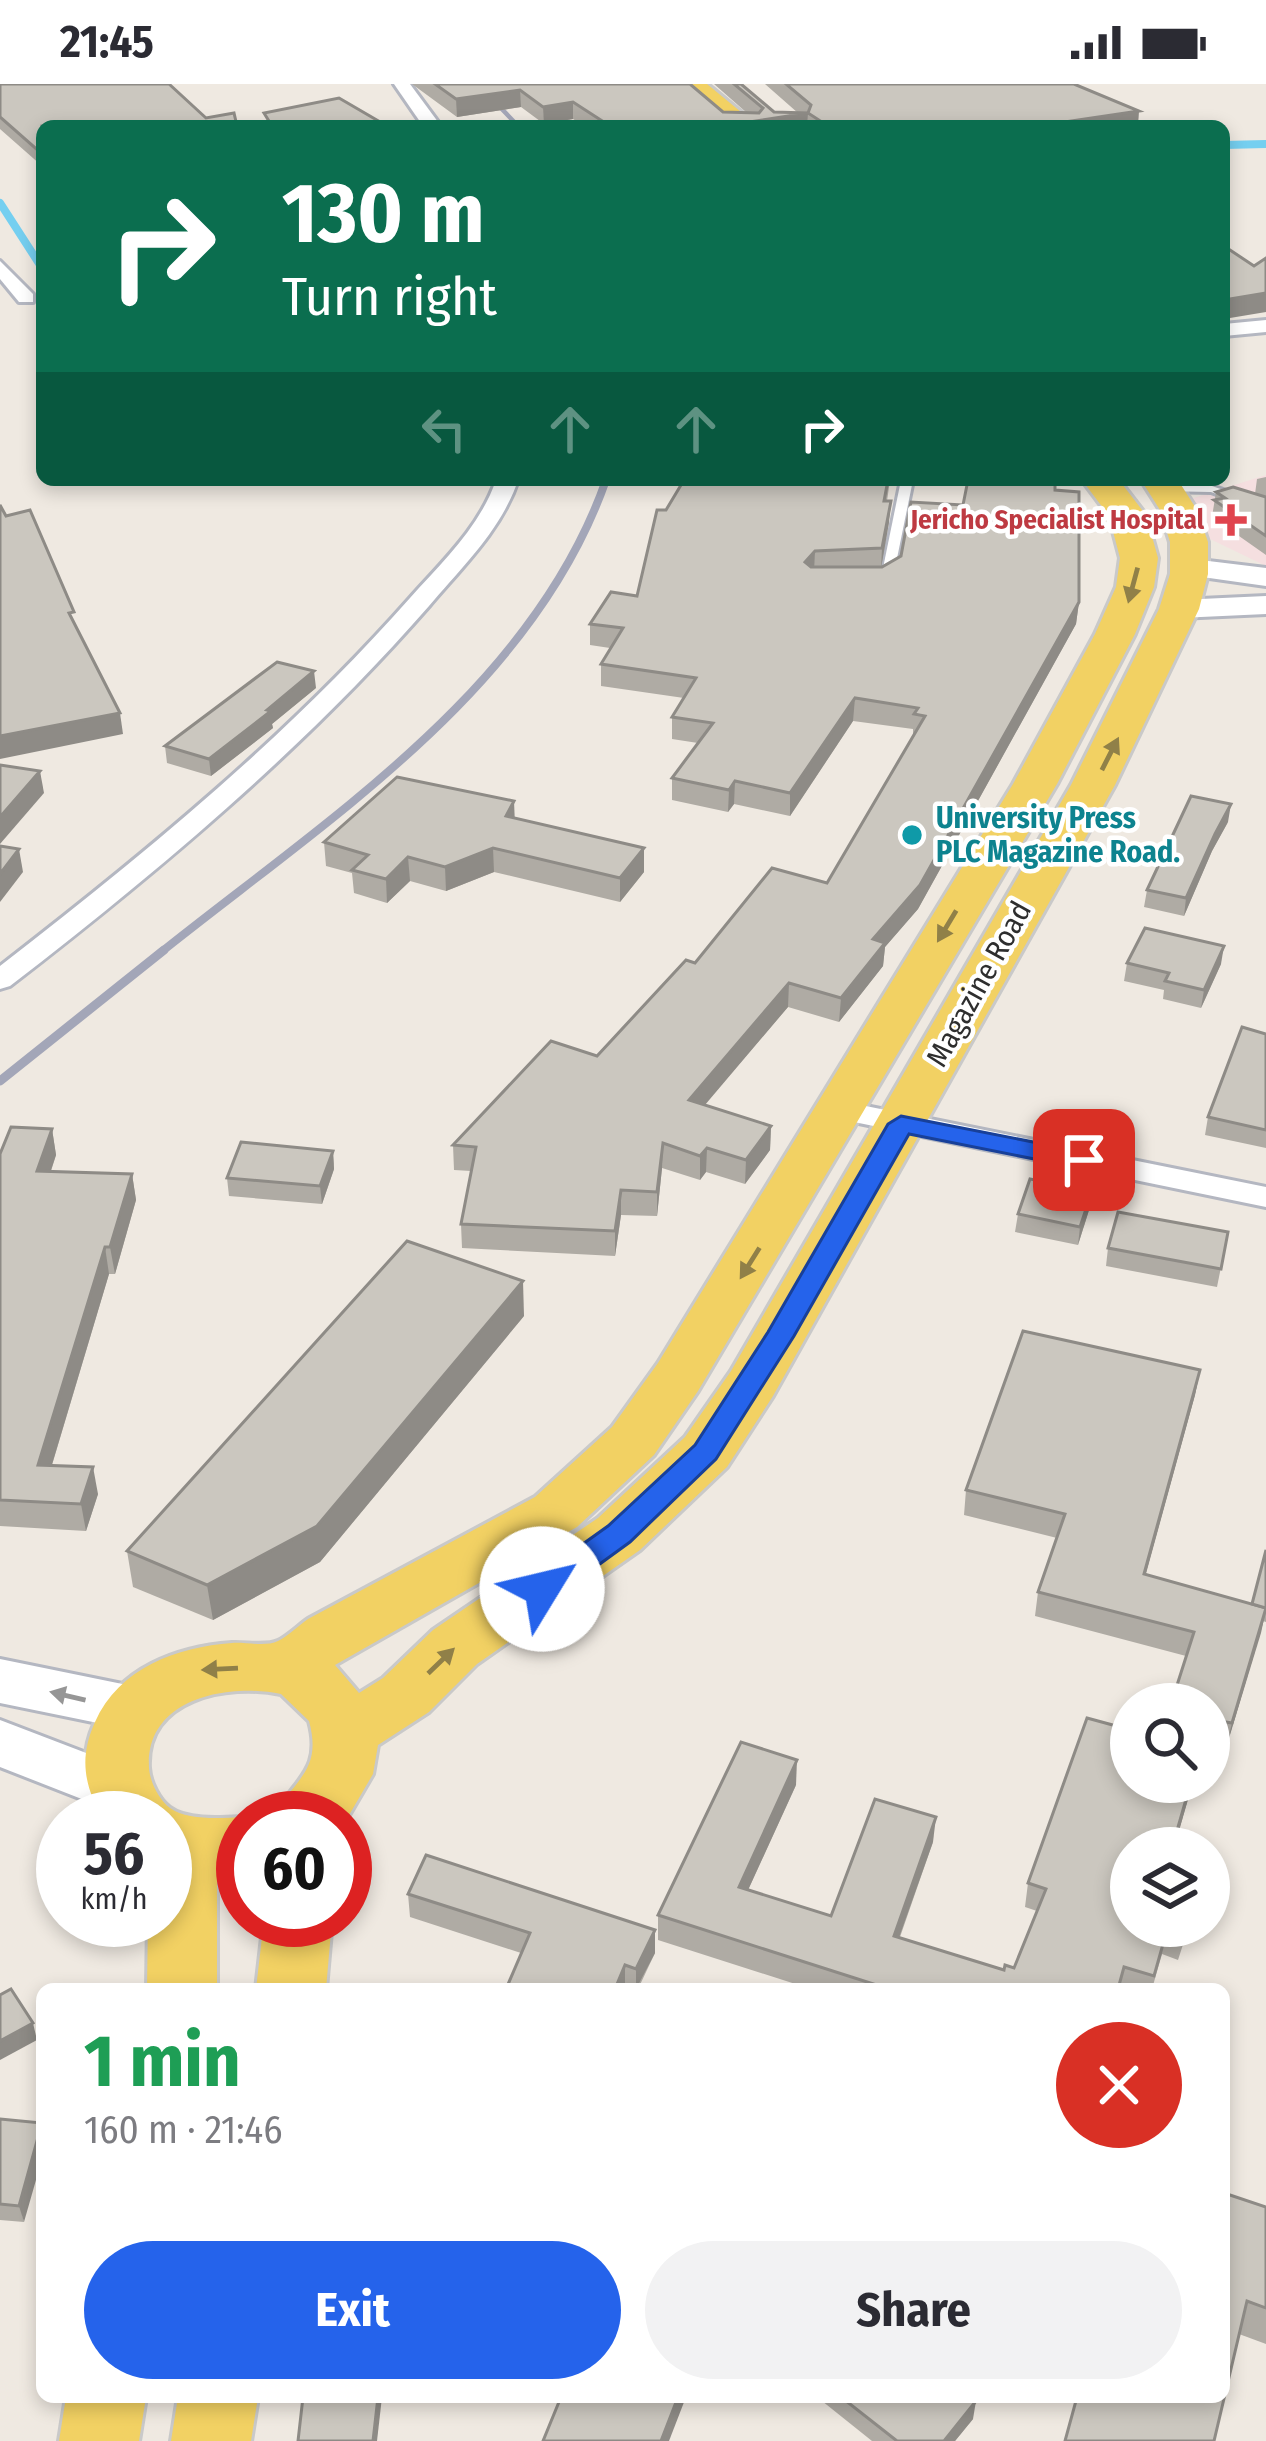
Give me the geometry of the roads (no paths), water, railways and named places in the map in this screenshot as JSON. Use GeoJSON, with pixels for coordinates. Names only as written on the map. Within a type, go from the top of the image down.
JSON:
{"type":"FeatureCollection","features":[{"type":"Feature","properties":{"kind":"main road"},"geometry":{"type":"LineString","coordinates":[[690,84],[736,120]]}},
{"type":"Feature","properties":{"kind":"main road","name":"Magazine Road"},"geometry":{"type":"LineString","coordinates":[[285,1669],[330,1636],[556,1512],[633,1441],[771,1227],[836,1109],[1035,784],[1135,587],[1139,558],[1132,526],[1104,486]]}},
{"type":"Feature","properties":{"kind":"main road"},"geometry":{"type":"LineString","coordinates":[[1163,486],[1183,517],[1185,589]]}},
{"type":"Feature","properties":{"kind":"main road","name":"Magazine Road"},"geometry":{"type":"LineString","coordinates":[[348,1732],[406,1695],[455,1647],[619,1534],[706,1452],[771,1351],[1094,785],[1185,589]]}},
{"type":"Feature","properties":{"kind":"main road"},"geometry":{"type":"LineString","coordinates":[[139,1791],[114,1763],[120,1735],[137,1709],[161,1687],[212,1666],[285,1669],[315,1684],[336,1705],[348,1732],[346,1762],[334,1791]]}},
{"type":"Feature","properties":{"kind":"main road"},"geometry":{"type":"LineString","coordinates":[[0,1681],[137,1709]]}},
{"type":"Feature","properties":{"kind":"main road"},"geometry":{"type":"LineString","coordinates":[[0,1743],[100,1791]]}},
{"type":"Feature","properties":{"kind":"main road"},"geometry":{"type":"LineString","coordinates":[[179,1947],[182,1983]]}},
{"type":"Feature","properties":{"kind":"main road"},"geometry":{"type":"LineString","coordinates":[[292,1983],[295,1947]]}},
{"type":"Feature","properties":{"kind":"main road"},"geometry":{"type":"LineString","coordinates":[[98,2441],[105,2403]]}},
{"type":"Feature","properties":{"kind":"main road"},"geometry":{"type":"LineString","coordinates":[[212,2441],[217,2403]]}},
{"type":"Feature","properties":{"kind":"street"},"geometry":{"type":"LineString","coordinates":[[402,84],[428,120]]}},
{"type":"Feature","properties":{"kind":"street"},"geometry":{"type":"LineString","coordinates":[[0,267],[26,298]]}},
{"type":"Feature","properties":{"kind":"street"},"geometry":{"type":"LineString","coordinates":[[1230,329],[1266,326]]}},
{"type":"Feature","properties":{"kind":"street"},"geometry":{"type":"LineString","coordinates":[[0,980],[101,902],[344,688],[476,537],[505,486]]}},
{"type":"Feature","properties":{"kind":"street"},"geometry":{"type":"LineString","coordinates":[[1185,589],[1266,577]]}},
{"type":"Feature","properties":{"kind":"street"},"geometry":{"type":"LineString","coordinates":[[1185,589],[1266,605]]}},
{"type":"Feature","properties":{"kind":"street"},"geometry":{"type":"LineString","coordinates":[[836,1109],[1266,1197]]}},
{"type":"Feature","properties":{"kind":"lane"},"geometry":{"type":"LineString","coordinates":[[879,580],[891,574],[906,486]]}},
{"type":"Feature","properties":{"kind":"lane"},"geometry":{"type":"LineString","coordinates":[[1182,486],[1212,489],[1266,509]]}},
{"type":"Feature","properties":{"kind":"waterway"},"geometry":{"type":"LineString","coordinates":[[1230,145],[1266,144]]}},
{"type":"Feature","properties":{"kind":"waterway"},"geometry":{"type":"LineString","coordinates":[[0,203],[36,259]]}},
{"type":"Feature","properties":{"kind":"railway"},"geometry":{"type":"LineString","coordinates":[[478,84],[512,120]]}},
{"type":"Feature","properties":{"kind":"railway"},"geometry":{"type":"LineString","coordinates":[[160,953],[355,800],[477,686],[529,623],[573,555],[603,486]]}},
{"type":"Feature","properties":{"kind":"railway"},"geometry":{"type":"LineString","coordinates":[[0,1081],[164,950]]}},
{"type":"Feature","properties":{"kind":"place","name":"Jericho Specialist Hospital"},"geometry":{"type":"Point","coordinates":[1231,520]}},
{"type":"Feature","properties":{"kind":"place","name":"University Press PLC Magazine Road."},"geometry":{"type":"Point","coordinates":[912,835]}}]}
